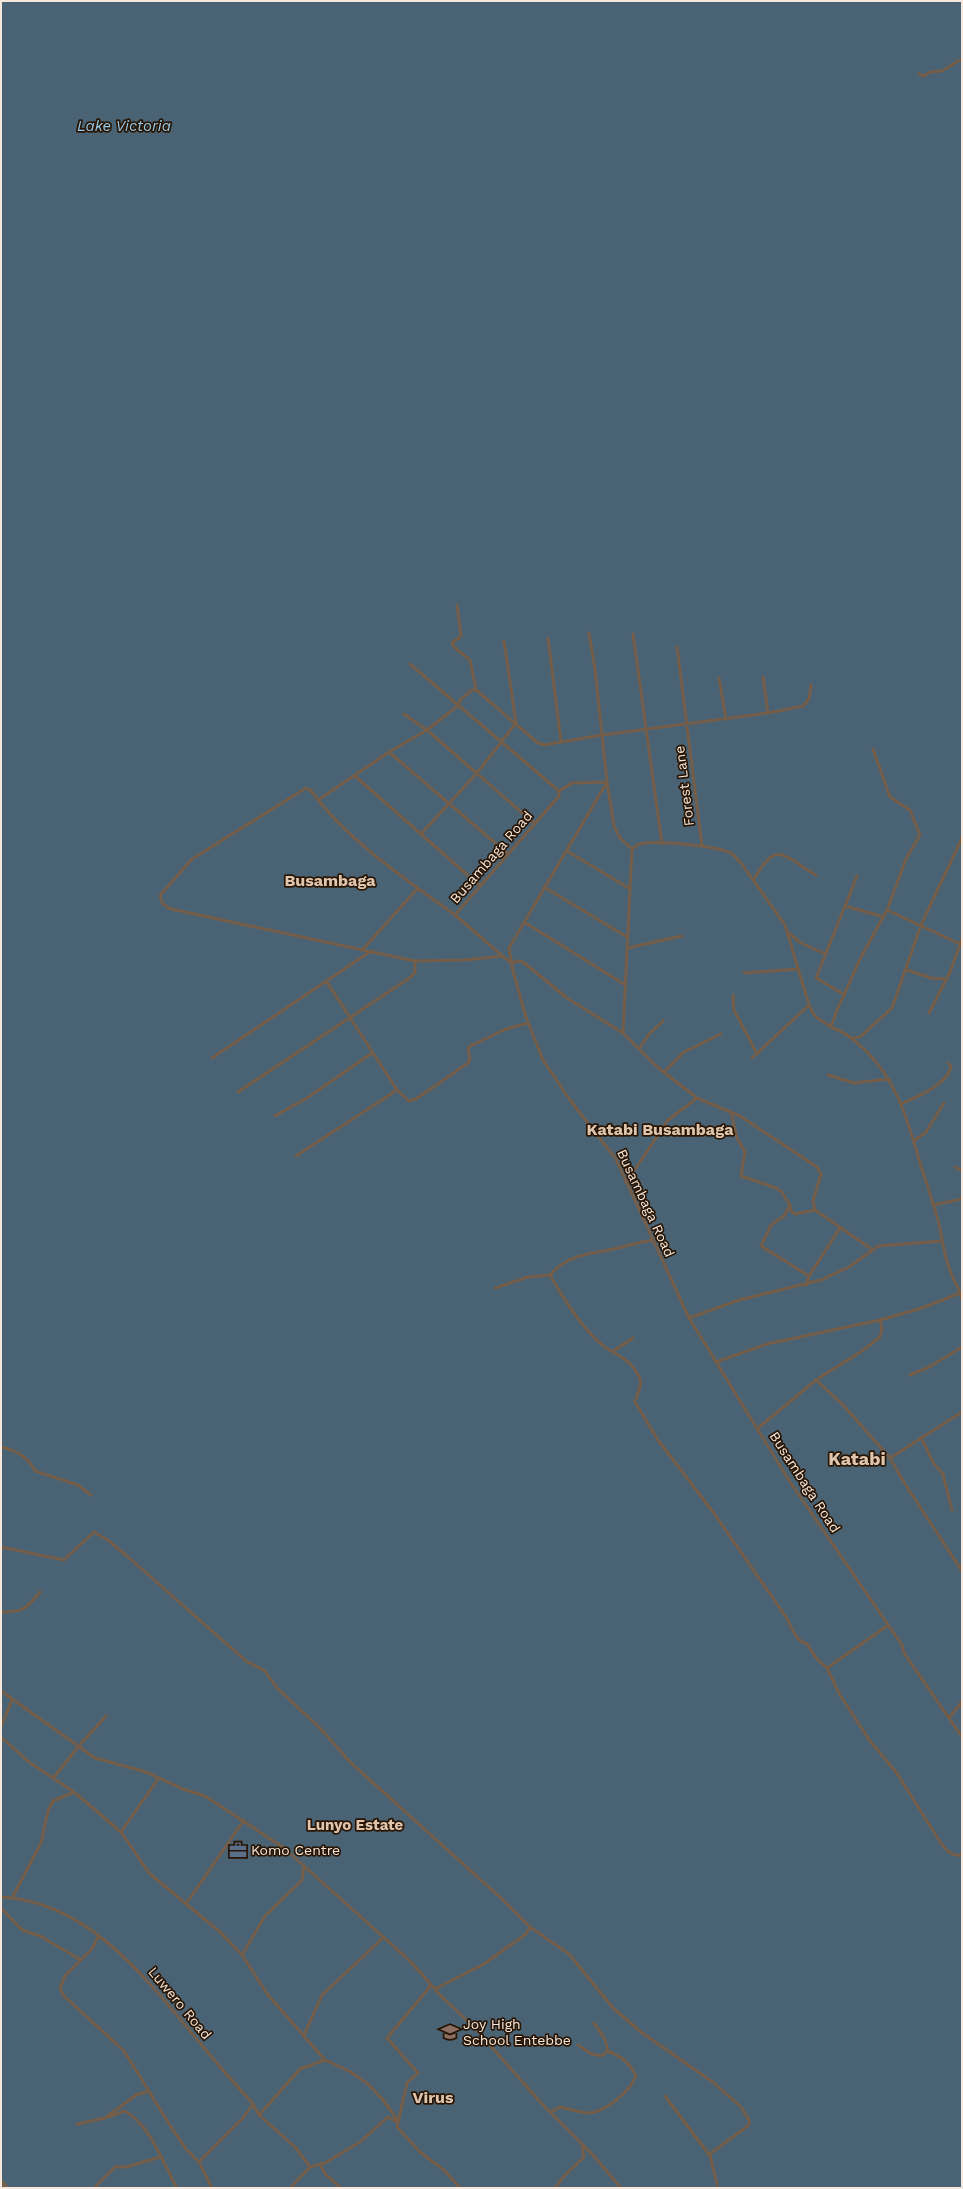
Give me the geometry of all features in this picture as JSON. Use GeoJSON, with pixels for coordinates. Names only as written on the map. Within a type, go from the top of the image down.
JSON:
{"type":"FeatureCollection","features":[{"type":"Feature","properties":{"kind":"street"},"geometry":{"type":"LineString","coordinates":[[919,74],[924,76],[930,72],[944,70],[960,60],[962,62]]}},
{"type":"Feature","properties":{"kind":"street"},"geometry":{"type":"LineString","coordinates":[[457,605],[461,636],[452,643],[455,648],[470,660],[476,690],[541,745],[602,735],[768,713],[803,706],[809,699],[811,685]]}},
{"type":"Feature","properties":{"kind":"street"},"geometry":{"type":"LineString","coordinates":[[588,633],[595,669],[606,782],[617,833],[632,849],[624,984],[623,1033]]}},
{"type":"Feature","properties":{"kind":"street"},"geometry":{"type":"LineString","coordinates":[[633,634],[662,844]]}},
{"type":"Feature","properties":{"kind":"street"},"geometry":{"type":"LineString","coordinates":[[548,638],[561,742]]}},
{"type":"Feature","properties":{"kind":"street"},"geometry":{"type":"LineString","coordinates":[[421,834],[447,803],[477,773],[516,723],[504,641]]}},
{"type":"Feature","properties":{"kind":"street","name":"Forest Lane"},"geometry":{"type":"LineString","coordinates":[[677,647],[688,723],[702,846]]}},
{"type":"Feature","properties":{"kind":"street"},"geometry":{"type":"LineString","coordinates":[[410,664],[559,791],[572,782],[606,782]]}},
{"type":"Feature","properties":{"kind":"street"},"geometry":{"type":"LineString","coordinates":[[764,677],[768,713]]}},
{"type":"Feature","properties":{"kind":"street"},"geometry":{"type":"LineString","coordinates":[[719,678],[726,718]]}},
{"type":"Feature","properties":{"kind":"street"},"geometry":{"type":"LineString","coordinates":[[318,800],[389,752],[428,730],[459,705],[460,700],[472,690],[476,690]]}},
{"type":"Feature","properties":{"kind":"street"},"geometry":{"type":"LineString","coordinates":[[404,714],[428,730],[535,824]]}},
{"type":"Feature","properties":{"kind":"street"},"geometry":{"type":"LineString","coordinates":[[831,1027],[861,957],[884,917],[906,859],[920,835],[910,810],[890,797],[873,749]]}},
{"type":"Feature","properties":{"kind":"street"},"geometry":{"type":"LineString","coordinates":[[389,752],[508,854]]}},
{"type":"Feature","properties":{"kind":"street"},"geometry":{"type":"LineString","coordinates":[[355,776],[480,886]]}},
{"type":"Feature","properties":{"kind":"street"},"geometry":{"type":"LineString","coordinates":[[606,782],[509,948],[512,964],[516,962],[523,962],[567,998],[623,1033],[664,1072],[697,1098],[731,1112],[784,1144],[817,1167],[821,1174],[813,1201],[814,1210]]}},
{"type":"Feature","properties":{"kind":"street"},"geometry":{"type":"LineString","coordinates":[[455,915],[418,888],[332,819],[309,788],[304,788],[192,859],[161,894],[160,899],[161,903],[171,909],[266,931],[363,949],[415,961],[464,960],[503,956]]}},
{"type":"Feature","properties":{"kind":"street","name":"Busambaga Road"},"geometry":{"type":"LineString","coordinates":[[559,791],[559,796],[455,915],[490,943],[512,964],[528,1023],[550,1071],[616,1159],[689,1318],[790,1482],[848,1569],[866,1592],[887,1626],[962,1737]]}},
{"type":"Feature","properties":{"kind":"street"},"geometry":{"type":"LineString","coordinates":[[852,1038],[860,1037],[892,1008],[921,925],[962,838]]}},
{"type":"Feature","properties":{"kind":"street"},"geometry":{"type":"LineString","coordinates":[[632,849],[640,844],[662,844],[702,846],[732,853],[753,881],[785,925],[809,1006],[815,1016],[831,1027],[842,1031],[852,1038],[872,1056],[889,1079],[901,1104],[914,1141],[933,1205],[940,1223],[942,1241],[951,1275],[962,1298]]}},
{"type":"Feature","properties":{"kind":"street"},"geometry":{"type":"LineString","coordinates":[[566,851],[630,890]]}},
{"type":"Feature","properties":{"kind":"street"},"geometry":{"type":"LineString","coordinates":[[753,881],[764,861],[770,856],[776,854],[786,857],[816,875]]}},
{"type":"Feature","properties":{"kind":"street"},"geometry":{"type":"LineString","coordinates":[[846,995],[816,978],[857,876]]}},
{"type":"Feature","properties":{"kind":"street"},"geometry":{"type":"LineString","coordinates":[[544,887],[627,937]]}},
{"type":"Feature","properties":{"kind":"street"},"geometry":{"type":"LineString","coordinates":[[363,949],[418,888]]}},
{"type":"Feature","properties":{"kind":"street"},"geometry":{"type":"LineString","coordinates":[[845,906],[884,917]]}},
{"type":"Feature","properties":{"kind":"street"},"geometry":{"type":"LineString","coordinates":[[887,910],[961,944]]}},
{"type":"Feature","properties":{"kind":"street"},"geometry":{"type":"LineString","coordinates":[[524,922],[624,984]]}},
{"type":"Feature","properties":{"kind":"street"},"geometry":{"type":"LineString","coordinates":[[788,933],[801,942],[826,954]]}},
{"type":"Feature","properties":{"kind":"street"},"geometry":{"type":"LineString","coordinates":[[627,948],[682,936]]}},
{"type":"Feature","properties":{"kind":"street"},"geometry":{"type":"LineString","coordinates":[[930,1013],[947,979],[962,939]]}},
{"type":"Feature","properties":{"kind":"street"},"geometry":{"type":"LineString","coordinates":[[212,1058],[371,951]]}},
{"type":"Feature","properties":{"kind":"street"},"geometry":{"type":"LineString","coordinates":[[238,1092],[414,975],[415,961]]}},
{"type":"Feature","properties":{"kind":"street"},"geometry":{"type":"LineString","coordinates":[[744,973],[798,969]]}},
{"type":"Feature","properties":{"kind":"street"},"geometry":{"type":"LineString","coordinates":[[906,970],[931,978],[947,979]]}},
{"type":"Feature","properties":{"kind":"street"},"geometry":{"type":"LineString","coordinates":[[327,982],[396,1090],[409,1101],[416,1099],[468,1063],[470,1058],[468,1048],[470,1046],[506,1029],[528,1023]]}},
{"type":"Feature","properties":{"kind":"street"},"geometry":{"type":"LineString","coordinates":[[733,995],[734,1010],[757,1054]]}},
{"type":"Feature","properties":{"kind":"street"},"geometry":{"type":"LineString","coordinates":[[752,1058],[809,1006]]}},
{"type":"Feature","properties":{"kind":"street"},"geometry":{"type":"LineString","coordinates":[[639,1049],[649,1034],[663,1021]]}},
{"type":"Feature","properties":{"kind":"street"},"geometry":{"type":"LineString","coordinates":[[664,1072],[684,1052],[721,1034]]}},
{"type":"Feature","properties":{"kind":"street"},"geometry":{"type":"LineString","coordinates":[[275,1116],[307,1098],[372,1053]]}},
{"type":"Feature","properties":{"kind":"street"},"geometry":{"type":"LineString","coordinates":[[901,1104],[936,1087],[950,1070],[951,1066],[948,1063]]}},
{"type":"Feature","properties":{"kind":"street"},"geometry":{"type":"LineString","coordinates":[[828,1075],[854,1083],[889,1079]]}},
{"type":"Feature","properties":{"kind":"street"},"geometry":{"type":"LineString","coordinates":[[296,1156],[396,1090]]}},
{"type":"Feature","properties":{"kind":"street"},"geometry":{"type":"LineString","coordinates":[[626,1183],[668,1120],[697,1098]]}},
{"type":"Feature","properties":{"kind":"street"},"geometry":{"type":"LineString","coordinates":[[914,1141],[926,1132],[944,1103]]}},
{"type":"Feature","properties":{"kind":"street"},"geometry":{"type":"LineString","coordinates":[[731,1112],[737,1138],[745,1152],[741,1176],[781,1191],[790,1205],[791,1211],[795,1214],[814,1210],[873,1250]]}},
{"type":"Feature","properties":{"kind":"street"},"geometry":{"type":"LineString","coordinates":[[955,1167],[962,1171]]}},
{"type":"Feature","properties":{"kind":"street"},"geometry":{"type":"LineString","coordinates":[[933,1205],[962,1199]]}},
{"type":"Feature","properties":{"kind":"street"},"geometry":{"type":"LineString","coordinates":[[790,1205],[784,1216],[771,1225],[760,1246],[809,1276]]}},
{"type":"Feature","properties":{"kind":"street"},"geometry":{"type":"LineString","coordinates":[[806,1285],[809,1276],[840,1228]]}},
{"type":"Feature","properties":{"kind":"street"},"geometry":{"type":"LineString","coordinates":[[495,1288],[528,1277],[550,1275],[566,1263],[588,1252],[652,1240]]}},
{"type":"Feature","properties":{"kind":"street"},"geometry":{"type":"LineString","coordinates":[[689,1318],[739,1300],[806,1285],[849,1266],[878,1246],[886,1244],[942,1241]]}},
{"type":"Feature","properties":{"kind":"street"},"geometry":{"type":"LineString","coordinates":[[550,1275],[587,1330],[612,1352],[628,1360],[636,1370],[641,1383],[635,1402],[658,1440],[752,1566],[786,1617],[794,1632],[827,1668],[840,1695],[870,1741],[896,1772],[946,1850],[953,1855],[962,1857]]}},
{"type":"Feature","properties":{"kind":"street"},"geometry":{"type":"LineString","coordinates":[[958,1287],[962,1286]]}},
{"type":"Feature","properties":{"kind":"street"},"geometry":{"type":"LineString","coordinates":[[716,1362],[767,1344],[880,1320],[922,1308],[960,1293]]}},
{"type":"Feature","properties":{"kind":"street"},"geometry":{"type":"LineString","coordinates":[[758,1428],[816,1380],[880,1338],[882,1330],[880,1320]]}},
{"type":"Feature","properties":{"kind":"street"},"geometry":{"type":"LineString","coordinates":[[612,1352],[633,1338]]}},
{"type":"Feature","properties":{"kind":"street"},"geometry":{"type":"LineString","coordinates":[[910,1375],[929,1367],[962,1347]]}},
{"type":"Feature","properties":{"kind":"street"},"geometry":{"type":"LineString","coordinates":[[816,1380],[843,1405],[890,1458],[905,1484],[962,1571]]}},
{"type":"Feature","properties":{"kind":"street"},"geometry":{"type":"LineString","coordinates":[[890,1458],[962,1412]]}},
{"type":"Feature","properties":{"kind":"street"},"geometry":{"type":"LineString","coordinates":[[921,1437],[934,1464],[943,1474],[952,1510]]}},
{"type":"Feature","properties":{"kind":"street"},"geometry":{"type":"LineString","coordinates":[[1,1447],[13,1449],[30,1461],[35,1471],[78,1485],[91,1495]]}},
{"type":"Feature","properties":{"kind":"street"},"geometry":{"type":"LineString","coordinates":[[1,1547],[64,1560],[94,1532],[109,1541],[246,1661],[265,1670],[280,1692],[321,1729],[350,1762],[502,1899],[530,1927],[569,1954],[613,2008],[641,2032],[714,2083],[741,2107],[749,2120],[749,2125],[711,2153],[710,2156]]}},
{"type":"Feature","properties":{"kind":"street"},"geometry":{"type":"LineString","coordinates":[[1,1612],[17,1612],[28,1608],[40,1592]]}},
{"type":"Feature","properties":{"kind":"street"},"geometry":{"type":"LineString","coordinates":[[827,1668],[887,1626]]}},
{"type":"Feature","properties":{"kind":"street"},"geometry":{"type":"LineString","coordinates":[[1,1691],[95,1758],[134,1768],[206,1796],[270,1837],[304,1865],[384,1937],[474,2027],[621,2188]]}},
{"type":"Feature","properties":{"kind":"street"},"geometry":{"type":"LineString","coordinates":[[1,1727],[12,1700]]}},
{"type":"Feature","properties":{"kind":"street"},"geometry":{"type":"LineString","coordinates":[[949,1718],[962,1702]]}},
{"type":"Feature","properties":{"kind":"street"},"geometry":{"type":"LineString","coordinates":[[54,1777],[106,1716]]}},
{"type":"Feature","properties":{"kind":"street"},"geometry":{"type":"LineString","coordinates":[[1,1737],[18,1753],[74,1792],[121,1832],[149,1873],[220,1932],[242,1955],[268,1995],[325,2060],[351,2072],[368,2084],[384,2100],[398,2122]]}},
{"type":"Feature","properties":{"kind":"street"},"geometry":{"type":"LineString","coordinates":[[121,1832],[158,1778]]}},
{"type":"Feature","properties":{"kind":"street"},"geometry":{"type":"LineString","coordinates":[[12,1898],[41,1843],[48,1811],[53,1801],[74,1792]]}},
{"type":"Feature","properties":{"kind":"street"},"geometry":{"type":"LineString","coordinates":[[186,1904],[244,1820]]}},
{"type":"Feature","properties":{"kind":"street"},"geometry":{"type":"LineString","coordinates":[[242,1955],[265,1916],[302,1880],[304,1865]]}},
{"type":"Feature","properties":{"kind":"street","name":"Luwero Road"},"geometry":{"type":"LineString","coordinates":[[1,1897],[12,1898],[51,1909],[117,1950],[133,1965],[253,2104],[260,2115],[296,2148],[310,2167]]}},
{"type":"Feature","properties":{"kind":"street"},"geometry":{"type":"LineString","coordinates":[[1,1908],[22,1930],[40,1936],[81,1960]]}},
{"type":"Feature","properties":{"kind":"street"},"geometry":{"type":"LineString","coordinates":[[436,1989],[484,1964],[526,1934],[530,1927]]}},
{"type":"Feature","properties":{"kind":"street"},"geometry":{"type":"LineString","coordinates":[[98,1937],[92,1949],[66,1976],[60,1988],[63,1995],[124,2051],[186,2149],[199,2162],[212,2188]]}},
{"type":"Feature","properties":{"kind":"street"},"geometry":{"type":"LineString","coordinates":[[304,2035],[322,1995],[384,1937]]}},
{"type":"Feature","properties":{"kind":"street"},"geometry":{"type":"LineString","coordinates":[[430,1983],[429,1988],[387,2038],[418,2073],[407,2083],[397,2128],[460,2188]]}},
{"type":"Feature","properties":{"kind":"street"},"geometry":{"type":"LineString","coordinates":[[594,2023],[605,2039],[608,2051]]}},
{"type":"Feature","properties":{"kind":"street"},"geometry":{"type":"LineString","coordinates":[[578,2045],[592,2054],[601,2056],[608,2051]]}},
{"type":"Feature","properties":{"kind":"street"},"geometry":{"type":"LineString","coordinates":[[551,2112],[560,2107],[589,2113],[603,2109],[633,2084],[636,2076],[630,2064],[621,2056],[608,2051]]}},
{"type":"Feature","properties":{"kind":"street"},"geometry":{"type":"LineString","coordinates":[[260,2115],[300,2069],[325,2060]]}},
{"type":"Feature","properties":{"kind":"street"},"geometry":{"type":"LineString","coordinates":[[105,2118],[136,2095],[149,2091]]}},
{"type":"Feature","properties":{"kind":"street"},"geometry":{"type":"LineString","coordinates":[[665,2096],[710,2156],[718,2188]]}},
{"type":"Feature","properties":{"kind":"street"},"geometry":{"type":"LineString","coordinates":[[199,2162],[243,2118],[253,2104]]}},
{"type":"Feature","properties":{"kind":"street"},"geometry":{"type":"LineString","coordinates":[[77,2124],[105,2118],[125,2111],[132,2115],[146,2130],[177,2188]]}},
{"type":"Feature","properties":{"kind":"street"},"geometry":{"type":"LineString","coordinates":[[290,2188],[310,2167],[320,2165],[360,2142],[388,2117],[398,2122]]}},
{"type":"Feature","properties":{"kind":"street"},"geometry":{"type":"LineString","coordinates":[[555,2188],[564,2176],[584,2157],[582,2144]]}},
{"type":"Feature","properties":{"kind":"street"},"geometry":{"type":"LineString","coordinates":[[94,2188],[115,2167],[127,2167],[160,2157]]}},
{"type":"Feature","properties":{"kind":"street"},"geometry":{"type":"LineString","coordinates":[[320,2165],[326,2175],[341,2188]]}},
{"type":"Feature","properties":{"kind":"street"},"geometry":{"type":"LineString","coordinates":[[1,2181],[7,2188]]}},
{"type":"Feature","properties":{"kind":"water","name":"Lake Victoria"},"geometry":{"type":"Polygon","coordinates":[[[1,1],[962,1],[962,2188],[1,2188],[1,1]]]}},
{"type":"Feature","properties":{"kind":"place","name":"Komo Centre"},"geometry":{"type":"Point","coordinates":[238,1850]}},
{"type":"Feature","properties":{"kind":"place","name":"Joy High School Entebbe"},"geometry":{"type":"Point","coordinates":[450,2032]}},
{"type":"Feature","properties":{"kind":"district","name":"Busambaga"},"geometry":{"type":"Point","coordinates":[330,880]}},
{"type":"Feature","properties":{"kind":"district","name":"Katabi Busambaga"},"geometry":{"type":"Point","coordinates":[660,1129]}},
{"type":"Feature","properties":{"kind":"district","name":"Katabi"},"geometry":{"type":"Point","coordinates":[857,1459]}},
{"type":"Feature","properties":{"kind":"district","name":"Lunyo Estate"},"geometry":{"type":"Point","coordinates":[355,1825]}},
{"type":"Feature","properties":{"kind":"district","name":"Virus"},"geometry":{"type":"Point","coordinates":[433,2097]}}]}
